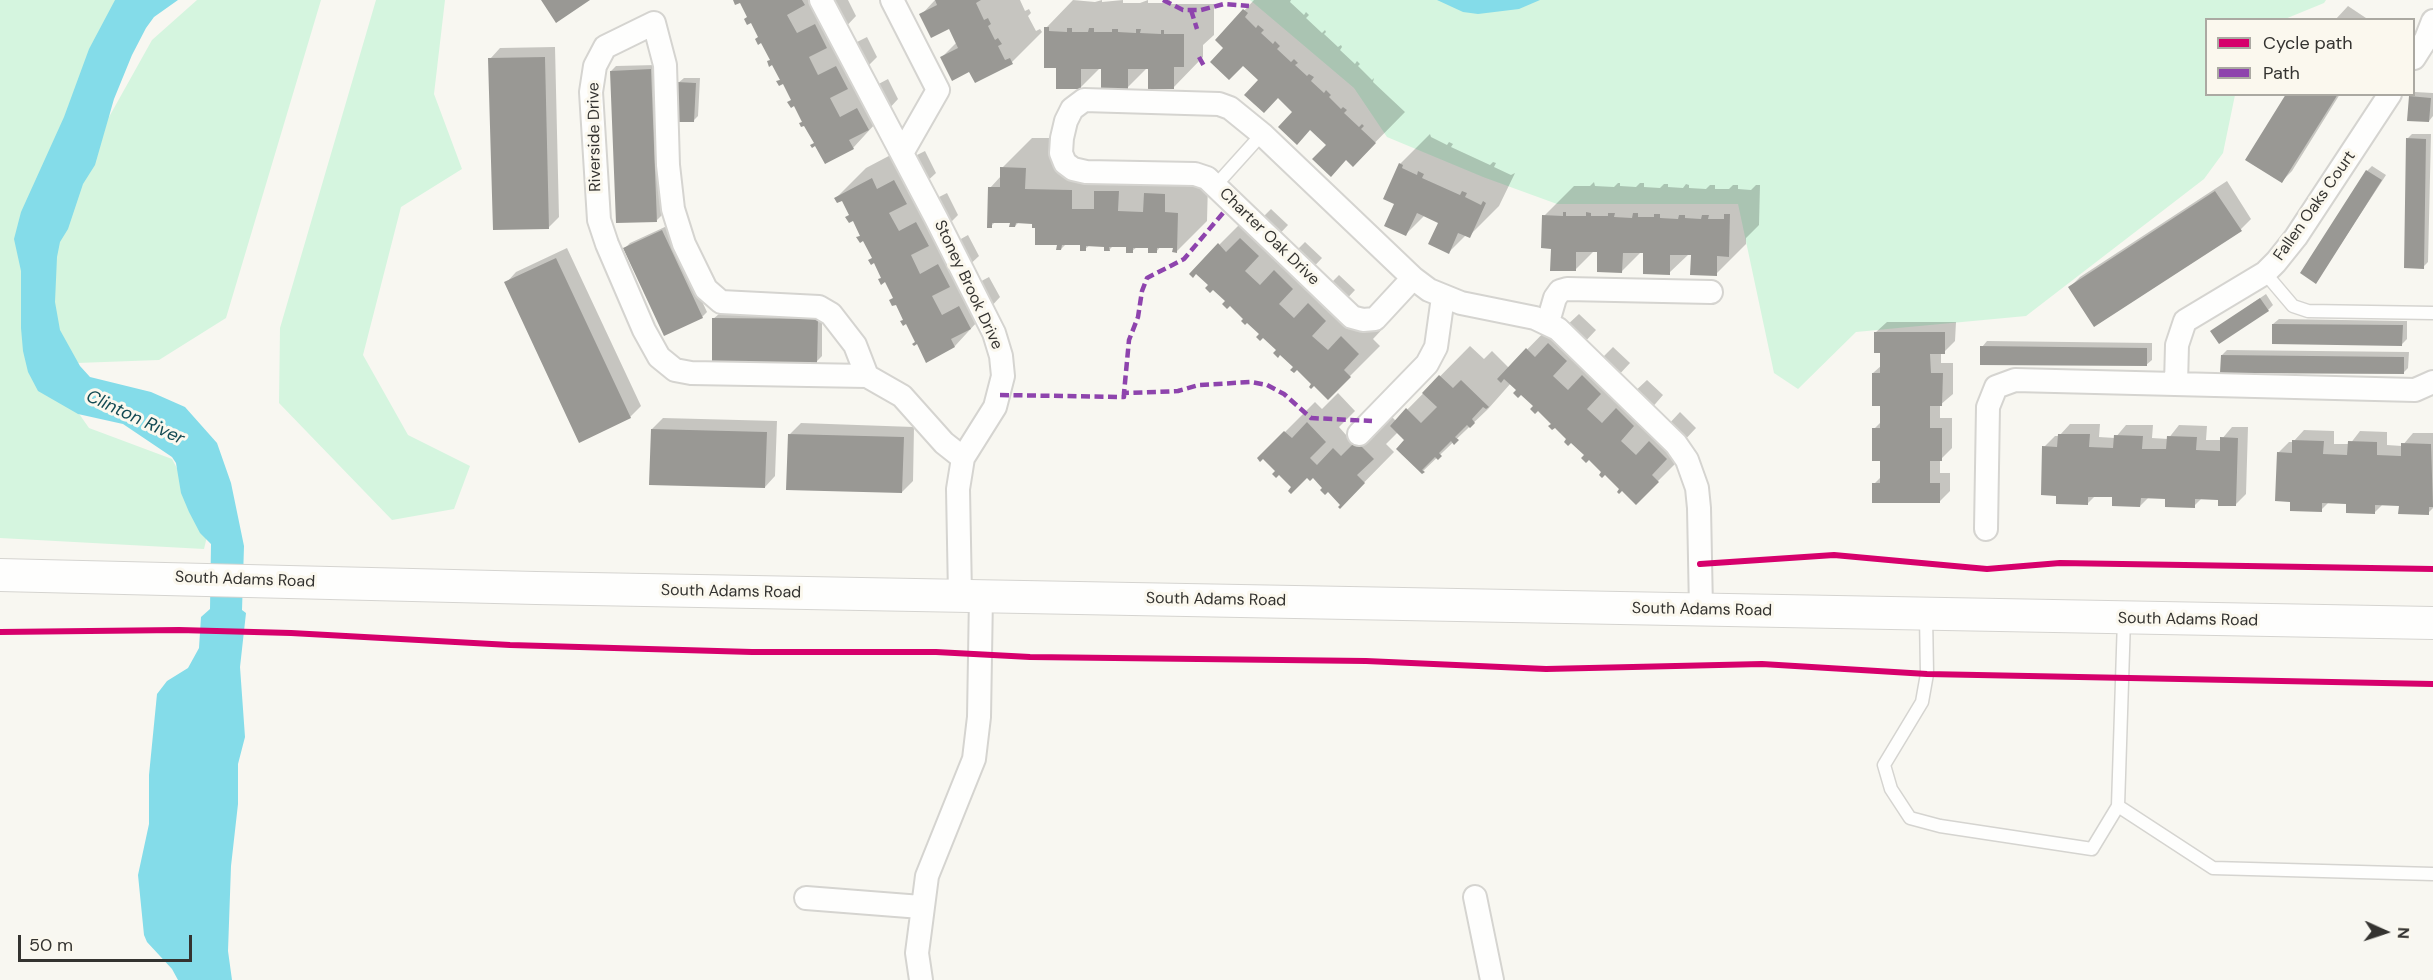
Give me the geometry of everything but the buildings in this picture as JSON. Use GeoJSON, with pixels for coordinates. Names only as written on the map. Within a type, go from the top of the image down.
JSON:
{"type":"FeatureCollection","features":[{"type":"Feature","properties":{"kind":"main road","name":"South Adams Road"},"geometry":{"type":"LineString","coordinates":[[0,575],[2124,619],[2433,623]]}},
{"type":"Feature","properties":{"kind":"street","name":"Stoney Brook Drive"},"geometry":{"type":"LineString","coordinates":[[821,0],[994,333],[1001,356],[1003,376],[995,407],[963,458],[958,489],[971,595],[979,717],[974,759],[927,876],[921,906],[918,953],[921,980]]}},
{"type":"Feature","properties":{"kind":"street"},"geometry":{"type":"LineString","coordinates":[[892,0],[938,90],[902,153]]}},
{"type":"Feature","properties":{"kind":"street","name":"Riverside Drive"},"geometry":{"type":"LineString","coordinates":[[867,376],[855,345],[831,314],[819,306],[721,302],[706,289],[684,244],[673,209],[668,165],[665,65],[654,23],[605,47],[595,66],[591,92],[599,220],[639,319],[659,357],[675,370],[691,373],[867,376],[902,396],[944,443],[963,458]]}},
{"type":"Feature","properties":{"kind":"street"},"geometry":{"type":"LineString","coordinates":[[2415,57],[2431,38]]}},
{"type":"Feature","properties":{"kind":"street","name":"Fallen Oaks Court"},"geometry":{"type":"LineString","coordinates":[[2176,384],[2176,345],[2185,321],[2265,273],[2296,237],[2389,96]]}},
{"type":"Feature","properties":{"kind":"street","name":"Charter Oak Drive"},"geometry":{"type":"LineString","coordinates":[[1413,278],[1376,319],[1363,320],[1352,317],[1207,178],[1195,174],[1086,172],[1073,169],[1065,163],[1061,153],[1066,122],[1072,109],[1084,100],[1219,104],[1230,108],[1262,134],[1413,278],[1429,290],[1461,303],[1548,322],[1558,329],[1676,444],[1687,460],[1697,488],[1699,508],[1701,609]]}},
{"type":"Feature","properties":{"kind":"street"},"geometry":{"type":"LineString","coordinates":[[1548,322],[1555,297],[1560,291],[1567,289],[1711,292]]}},
{"type":"Feature","properties":{"kind":"street"},"geometry":{"type":"LineString","coordinates":[[1359,434],[1427,364],[1437,347],[1443,297]]}},
{"type":"Feature","properties":{"kind":"street"},"geometry":{"type":"LineString","coordinates":[[1986,529],[1988,407],[1996,387],[2015,380],[2415,390],[2433,382]]}},
{"type":"Feature","properties":{"kind":"street"},"geometry":{"type":"LineString","coordinates":[[1475,897],[1492,980]]}},
{"type":"Feature","properties":{"kind":"street"},"geometry":{"type":"LineString","coordinates":[[806,898],[921,906]]}},
{"type":"Feature","properties":{"kind":"lane"},"geometry":{"type":"LineString","coordinates":[[1216,185],[1262,134]]}},
{"type":"Feature","properties":{"kind":"lane"},"geometry":{"type":"LineString","coordinates":[[2265,273],[2293,306],[2308,311],[2433,313]]}},
{"type":"Feature","properties":{"kind":"lane"},"geometry":{"type":"LineString","coordinates":[[1926,615],[1927,674],[1922,702],[1884,765],[1891,789],[1910,818],[1940,826],[2091,849],[2118,806],[2124,619]]}},
{"type":"Feature","properties":{"kind":"lane"},"geometry":{"type":"LineString","coordinates":[[2118,806],[2213,868],[2433,874]]}},
{"type":"Feature","properties":{"kind":"green space"},"geometry":{"type":"Polygon","coordinates":[[[0,0],[129,0],[109,117],[152,40],[197,0],[321,0],[226,318],[159,360],[77,363],[61,388],[89,428],[172,459],[209,528],[204,549],[0,538],[0,0]]]}},
{"type":"Feature","properties":{"kind":"green space"},"geometry":{"type":"Polygon","coordinates":[[[376,0],[445,0],[434,94],[462,169],[401,207],[363,355],[408,435],[470,466],[454,509],[392,520],[279,403],[280,328],[376,0]]]}},
{"type":"Feature","properties":{"kind":"green space"},"geometry":{"type":"Polygon","coordinates":[[[1250,0],[2326,0],[2324,3],[2287,18],[2205,18],[2205,96],[2235,96],[2223,153],[2204,179],[2026,316],[1856,332],[1798,389],[1774,373],[1738,204],[1557,204],[1483,177],[1387,137],[1354,88],[1250,0]]]}},
{"type":"Feature","properties":{"kind":"water","name":"Clinton River"},"geometry":{"type":"Polygon","coordinates":[[[115,0],[178,0],[154,17],[146,28],[114,99],[95,165],[83,184],[68,229],[60,242],[55,302],[60,330],[80,366],[90,377],[151,392],[185,407],[217,443],[231,483],[244,546],[242,610],[246,613],[240,667],[245,737],[238,764],[238,804],[231,866],[228,951],[232,980],[178,980],[172,969],[147,942],[144,935],[138,875],[149,824],[149,775],[157,694],[167,681],[188,668],[199,648],[201,617],[210,609],[211,544],[200,533],[189,512],[181,493],[176,463],[172,457],[123,424],[78,414],[38,391],[28,372],[23,351],[21,271],[14,239],[21,212],[64,117],[89,49],[115,0]]]}},
{"type":"Feature","properties":{"kind":"water"},"geometry":{"type":"Polygon","coordinates":[[[1437,0],[1540,0],[1519,9],[1478,14],[1463,12],[1437,0]]]}},
{"type":"Feature","properties":{"kind":"marked path"},"geometry":{"type":"LineString","coordinates":[[1163,0],[1183,10],[1201,10],[1224,4],[1249,6]]}},
{"type":"Feature","properties":{"kind":"marked path"},"geometry":{"type":"LineString","coordinates":[[1191,10],[1197,29]]}},
{"type":"Feature","properties":{"kind":"marked path"},"geometry":{"type":"LineString","coordinates":[[1199,57],[1204,66]]}},
{"type":"Feature","properties":{"kind":"marked path"},"geometry":{"type":"LineString","coordinates":[[1223,213],[1184,259],[1147,278],[1142,291],[1138,317],[1129,340],[1124,393],[1178,391],[1199,385],[1251,382],[1267,385],[1284,394],[1311,418],[1372,421]]}},
{"type":"Feature","properties":{"kind":"marked path"},"geometry":{"type":"LineString","coordinates":[[1000,395],[1124,397],[1124,393]]}},
{"type":"Feature","properties":{"kind":"cycle path"},"geometry":{"type":"LineString","coordinates":[[1700,564],[1834,555],[1987,569],[2060,563],[2433,569]]}},
{"type":"Feature","properties":{"kind":"cycle path"},"geometry":{"type":"LineString","coordinates":[[0,632],[179,630],[291,633],[510,645],[752,652],[936,652],[1030,657],[1366,661],[1546,669],[1762,664],[1927,674],[2433,684]]}}]}
